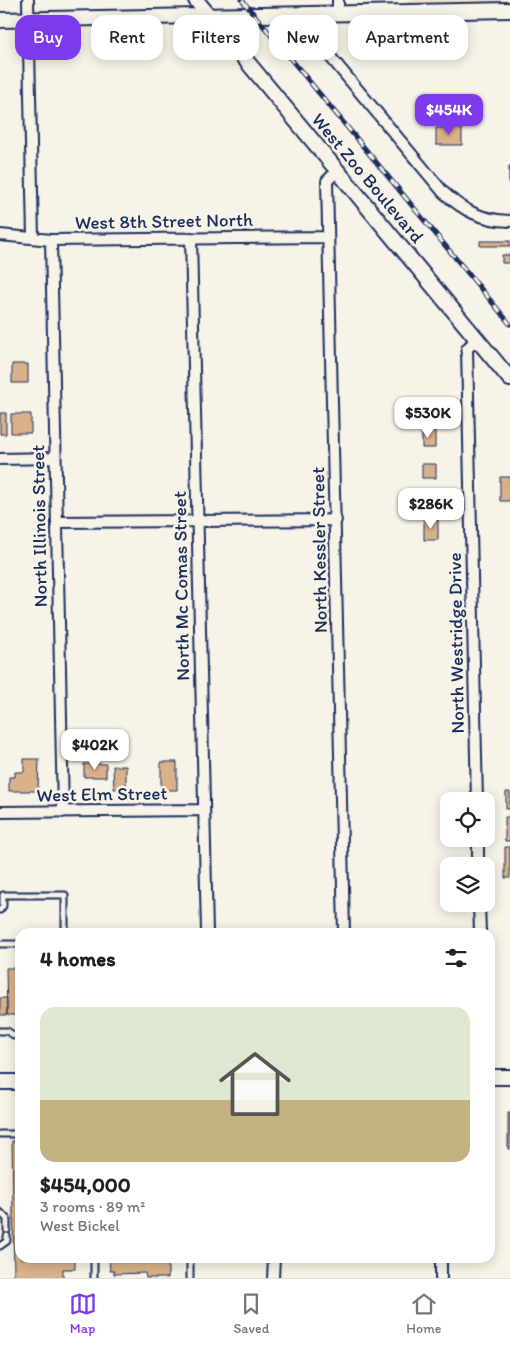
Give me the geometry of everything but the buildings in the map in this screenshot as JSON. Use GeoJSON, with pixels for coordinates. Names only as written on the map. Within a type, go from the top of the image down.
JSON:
{"type":"FeatureCollection","features":[{"type":"Feature","properties":{"kind":"main road","name":"West Zoo Boulevard"},"geometry":{"type":"LineString","coordinates":[[196,0],[209,15]]}},
{"type":"Feature","properties":{"kind":"main road"},"geometry":{"type":"LineString","coordinates":[[254,15],[299,14],[338,7],[510,10]]}},
{"type":"Feature","properties":{"kind":"main road"},"geometry":{"type":"LineString","coordinates":[[81,19],[173,17]]}},
{"type":"Feature","properties":{"kind":"main road"},"geometry":{"type":"LineString","coordinates":[[0,20],[15,20]]}},
{"type":"Feature","properties":{"kind":"main road","name":"West Zoo Boulevard"},"geometry":{"type":"LineString","coordinates":[[246,60],[510,379]]}},
{"type":"Feature","properties":{"kind":"main road"},"geometry":{"type":"LineString","coordinates":[[495,1077],[510,1077]]}},
{"type":"Feature","properties":{"kind":"main road"},"geometry":{"type":"LineString","coordinates":[[0,1082],[15,1082]]}},
{"type":"Feature","properties":{"kind":"street"},"geometry":{"type":"LineString","coordinates":[[28,0],[28,15]]}},
{"type":"Feature","properties":{"kind":"street"},"geometry":{"type":"LineString","coordinates":[[299,14],[314,36],[443,192],[457,205],[478,216],[510,222]]}},
{"type":"Feature","properties":{"kind":"street"},"geometry":{"type":"LineString","coordinates":[[29,60],[33,238]]}},
{"type":"Feature","properties":{"kind":"street","name":"North Kessler Street"},"geometry":{"type":"LineString","coordinates":[[337,171],[328,181],[328,237],[344,928]]}},
{"type":"Feature","properties":{"kind":"street","name":"West 8th Street North"},"geometry":{"type":"LineString","coordinates":[[0,235],[51,240],[328,237]]}},
{"type":"Feature","properties":{"kind":"street","name":"North Mc Comas Street"},"geometry":{"type":"LineString","coordinates":[[191,238],[207,928]]}},
{"type":"Feature","properties":{"kind":"street","name":"North Illinois Street"},"geometry":{"type":"LineString","coordinates":[[51,240],[62,812]]}},
{"type":"Feature","properties":{"kind":"street","name":"North Westridge Drive"},"geometry":{"type":"LineString","coordinates":[[476,339],[467,349],[477,792]]}},
{"type":"Feature","properties":{"kind":"street"},"geometry":{"type":"LineString","coordinates":[[0,459],[56,458]]}},
{"type":"Feature","properties":{"kind":"street"},"geometry":{"type":"LineString","coordinates":[[57,522],[336,520]]}},
{"type":"Feature","properties":{"kind":"street","name":"West Elm Street"},"geometry":{"type":"LineString","coordinates":[[0,812],[204,810]]}},
{"type":"Feature","properties":{"kind":"street"},"geometry":{"type":"LineString","coordinates":[[479,912],[480,928]]}},
{"type":"Feature","properties":{"kind":"street"},"geometry":{"type":"LineString","coordinates":[[273,1278],[274,1263]]}},
{"type":"Feature","properties":{"kind":"street"},"geometry":{"type":"LineString","coordinates":[[441,1263],[441,1278]]}},
{"type":"Feature","properties":{"kind":"lane"},"geometry":{"type":"LineString","coordinates":[[0,910],[3,906],[3,895],[65,895],[65,928]]}},
{"type":"Feature","properties":{"kind":"lane"},"geometry":{"type":"LineString","coordinates":[[0,944],[15,944]]}},
{"type":"Feature","properties":{"kind":"lane"},"geometry":{"type":"LineString","coordinates":[[0,1031],[7,1031],[15,1035]]}},
{"type":"Feature","properties":{"kind":"lane"},"geometry":{"type":"LineString","coordinates":[[0,1134],[15,1134]]}},
{"type":"Feature","properties":{"kind":"lane"},"geometry":{"type":"LineString","coordinates":[[0,1212],[7,1219],[7,1241],[0,1246]]}},
{"type":"Feature","properties":{"kind":"lane"},"geometry":{"type":"LineString","coordinates":[[94,1263],[94,1278]]}},
{"type":"Feature","properties":{"kind":"lane"},"geometry":{"type":"LineString","coordinates":[[190,1263],[190,1278]]}},
{"type":"Feature","properties":{"kind":"shaded area"},"geometry":{"type":"Polygon","coordinates":[[[407,0],[510,0],[510,4],[407,4],[407,0]]]}},
{"type":"Feature","properties":{"kind":"railway"},"geometry":{"type":"LineString","coordinates":[[242,0],[510,324]]}}]}
